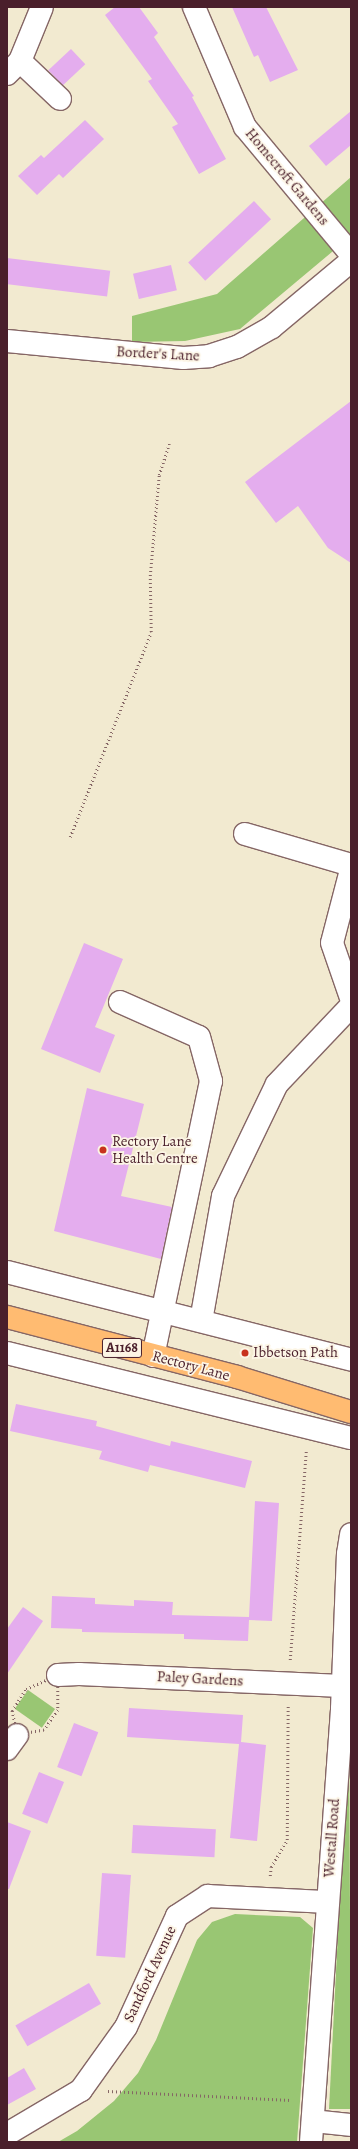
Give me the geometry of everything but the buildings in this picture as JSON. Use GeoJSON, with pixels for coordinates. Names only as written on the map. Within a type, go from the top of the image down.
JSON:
{"type":"FeatureCollection","features":[{"type":"Feature","properties":{"kind":"main road","name":"Rectory Lane"},"geometry":{"type":"LineString","coordinates":[[7,1317],[237,1378],[351,1412]]}},
{"type":"Feature","properties":{"kind":"street"},"geometry":{"type":"LineString","coordinates":[[42,7],[13,68],[60,99]]}},
{"type":"Feature","properties":{"kind":"street","name":"Homecroft Gardens"},"geometry":{"type":"LineString","coordinates":[[194,7],[245,127],[351,254]]}},
{"type":"Feature","properties":{"kind":"street","name":"Border's Lane"},"geometry":{"type":"LineString","coordinates":[[7,341],[183,358],[209,356],[237,347],[272,328],[351,261]]}},
{"type":"Feature","properties":{"kind":"street"},"geometry":{"type":"LineString","coordinates":[[245,834],[351,865]]}},
{"type":"Feature","properties":{"kind":"street"},"geometry":{"type":"LineString","coordinates":[[351,870],[332,943],[351,998]]}},
{"type":"Feature","properties":{"kind":"street"},"geometry":{"type":"LineString","coordinates":[[120,1002],[199,1037],[211,1081],[153,1356]]}},
{"type":"Feature","properties":{"kind":"street"},"geometry":{"type":"LineString","coordinates":[[202,1322],[223,1196],[277,1084],[351,1006]]}},
{"type":"Feature","properties":{"kind":"street"},"geometry":{"type":"LineString","coordinates":[[7,1272],[202,1322],[349,1356]]}},
{"type":"Feature","properties":{"kind":"street"},"geometry":{"type":"LineString","coordinates":[[7,1353],[351,1438]]}},
{"type":"Feature","properties":{"kind":"street","name":"Westall Road"},"geometry":{"type":"LineString","coordinates":[[313,2121],[328,1902],[346,1709],[342,1686],[348,1554],[351,1534]]}},
{"type":"Feature","properties":{"kind":"street","name":"Paley Gardens"},"geometry":{"type":"LineString","coordinates":[[58,1675],[79,1674],[342,1686]]}},
{"type":"Feature","properties":{"kind":"street","name":"Sandford Avenue"},"geometry":{"type":"LineString","coordinates":[[7,2134],[81,2090],[126,2027],[177,1916],[208,1896],[328,1902]]}},
{"type":"Feature","properties":{"kind":"street"},"geometry":{"type":"LineString","coordinates":[[313,2121],[351,2125]]}},
{"type":"Feature","properties":{"kind":"path"},"geometry":{"type":"LineString","coordinates":[[70,837],[151,632],[150,576],[158,475],[169,444]]}},
{"type":"Feature","properties":{"kind":"path"},"geometry":{"type":"LineString","coordinates":[[58,1675],[58,1710],[44,1730],[12,1742],[12,1711],[26,1689],[58,1675]]}},
{"type":"Feature","properties":{"kind":"path"},"geometry":{"type":"LineString","coordinates":[[81,2090],[313,2121]]}},
{"type":"Feature","properties":{"kind":"green space"},"geometry":{"type":"Polygon","coordinates":[[[351,177],[351,236],[240,329],[185,341],[132,342],[132,316],[217,294],[351,177]]]}},
{"type":"Feature","properties":{"kind":"green space"},"geometry":{"type":"Polygon","coordinates":[[[28,1690],[55,1709],[42,1728],[15,1709],[28,1690]]]}},
{"type":"Feature","properties":{"kind":"green space"},"geometry":{"type":"Polygon","coordinates":[[[349,1718],[351,2109],[329,2109],[349,1718]]]}},
{"type":"Feature","properties":{"kind":"green space"},"geometry":{"type":"Polygon","coordinates":[[[235,1914],[300,1917],[313,1928],[297,2142],[58,2142],[77,2131],[114,2101],[138,2073],[156,2040],[197,1940],[212,1922],[235,1914]]]}},
{"type":"Feature","properties":{"kind":"place","name":"Rectory Lane Health Centre"},"geometry":{"type":"Point","coordinates":[103,1150]}},
{"type":"Feature","properties":{"kind":"place","name":"Ibbetson Path"},"geometry":{"type":"Point","coordinates":[245,1353]}}]}
